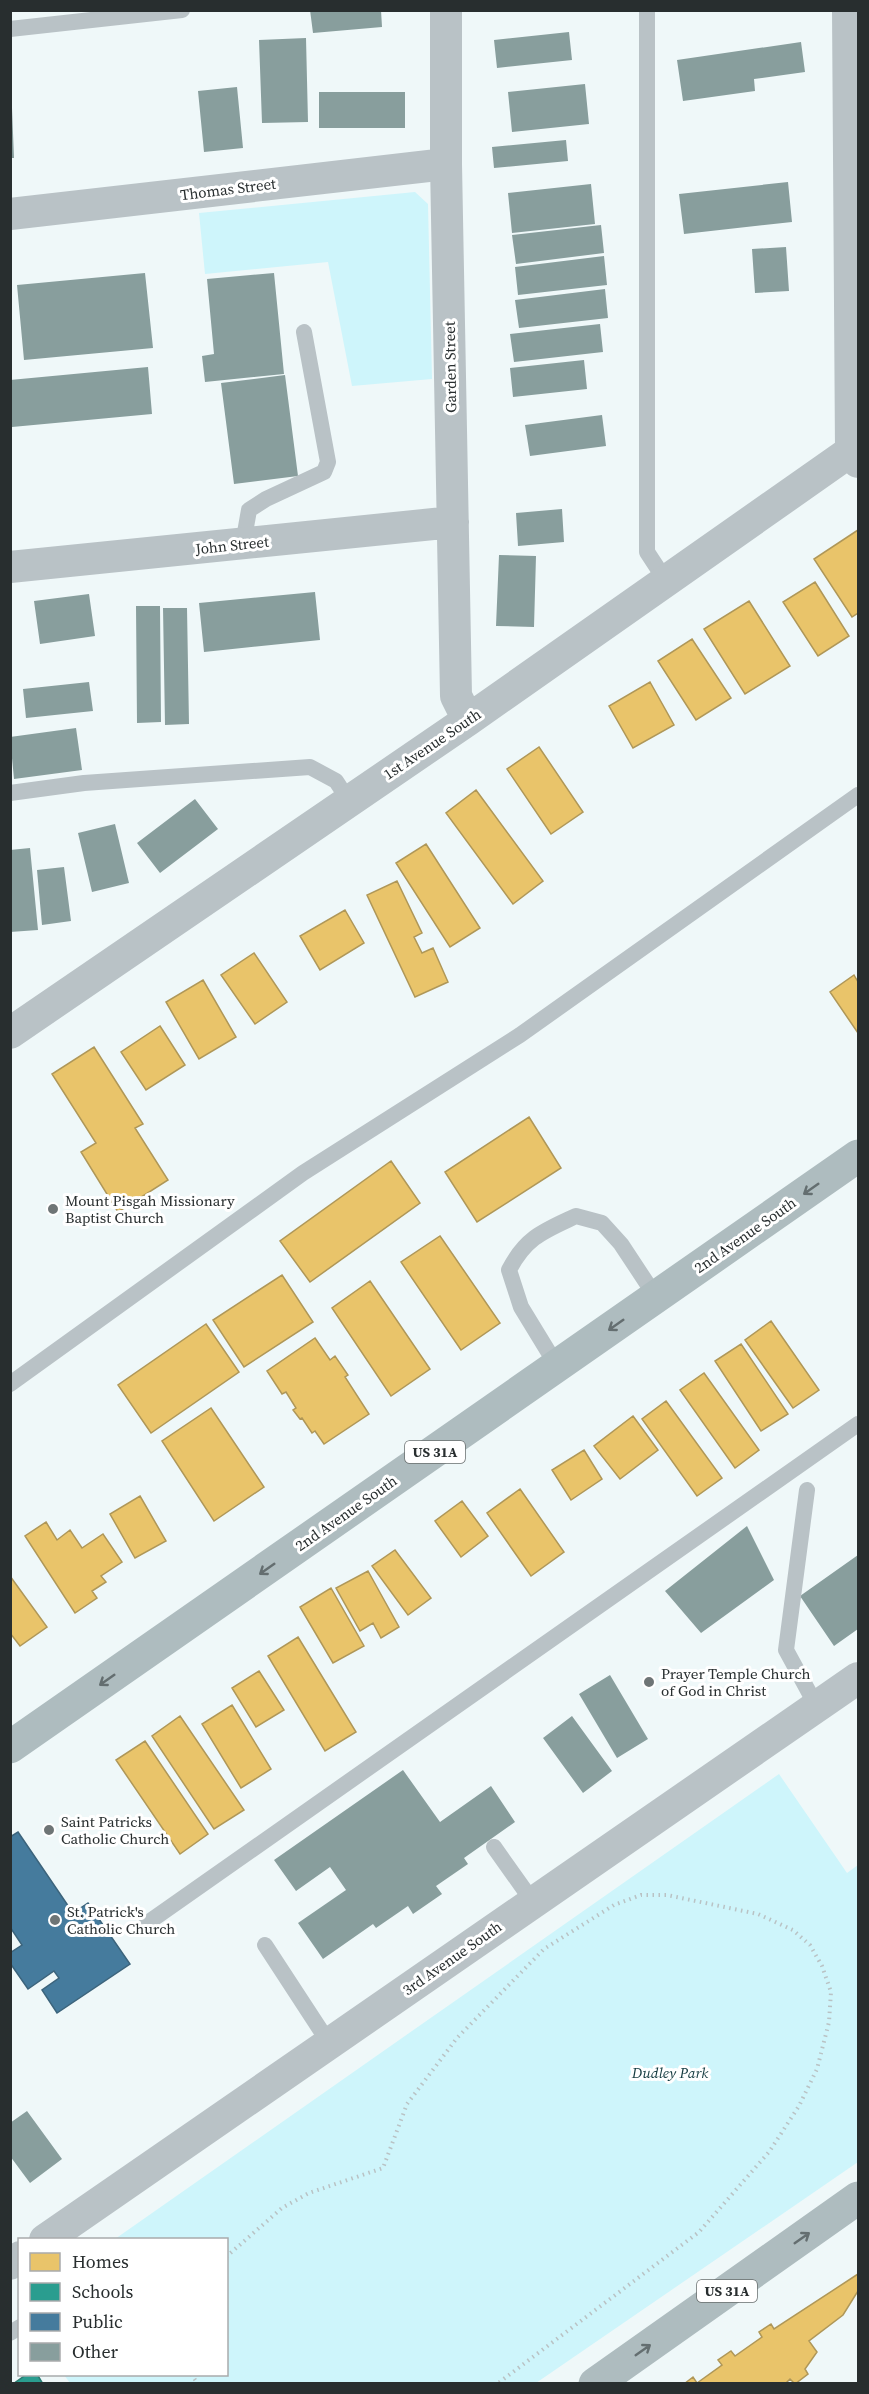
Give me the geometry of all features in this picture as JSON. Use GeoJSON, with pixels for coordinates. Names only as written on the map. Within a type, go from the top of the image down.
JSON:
{"type":"FeatureCollection","features":[{"type":"Feature","properties":{"kind":"main road","name":"2nd Avenue South"},"geometry":{"type":"LineString","coordinates":[[10,1747],[858,1156]]}},
{"type":"Feature","properties":{"kind":"main road","name":"US 31A"},"geometry":{"type":"LineString","coordinates":[[595,2384],[858,2198]]}},
{"type":"Feature","properties":{"kind":"street","name":"Garden Street"},"geometry":{"type":"LineString","coordinates":[[446,10],[446,164],[456,696],[468,720]]}},
{"type":"Feature","properties":{"kind":"street"},"geometry":{"type":"LineString","coordinates":[[848,10],[853,134],[855,456]]}},
{"type":"Feature","properties":{"kind":"street","name":"Thomas Street"},"geometry":{"type":"LineString","coordinates":[[10,214],[446,164]]}},
{"type":"Feature","properties":{"kind":"street","name":"1st Avenue South"},"geometry":{"type":"LineString","coordinates":[[10,1033],[468,720],[666,581],[855,456]]}},
{"type":"Feature","properties":{"kind":"street","name":"John Street"},"geometry":{"type":"LineString","coordinates":[[10,567],[453,522]]}},
{"type":"Feature","properties":{"kind":"street","name":"3rd Avenue South"},"geometry":{"type":"LineString","coordinates":[[48,2238],[858,1678]]}},
{"type":"Feature","properties":{"kind":"lane"},"geometry":{"type":"LineString","coordinates":[[10,29],[182,10]]}},
{"type":"Feature","properties":{"kind":"lane"},"geometry":{"type":"LineString","coordinates":[[647,10],[647,552],[666,581]]}},
{"type":"Feature","properties":{"kind":"lane"},"geometry":{"type":"LineString","coordinates":[[243,544],[249,510],[266,499],[324,472],[328,462],[304,332]]}},
{"type":"Feature","properties":{"kind":"lane"},"geometry":{"type":"LineString","coordinates":[[10,793],[84,783],[310,767],[336,782],[349,801]]}},
{"type":"Feature","properties":{"kind":"lane"},"geometry":{"type":"LineString","coordinates":[[10,1384],[303,1173],[520,1035],[858,797]]}},
{"type":"Feature","properties":{"kind":"lane"},"geometry":{"type":"LineString","coordinates":[[557,1366],[521,1307],[509,1270],[517,1255],[535,1235],[576,1216],[602,1223],[621,1244],[656,1298]]}},
{"type":"Feature","properties":{"kind":"lane"},"geometry":{"type":"LineString","coordinates":[[146,1924],[858,1424]]}},
{"type":"Feature","properties":{"kind":"lane"},"geometry":{"type":"LineString","coordinates":[[807,1490],[786,1650],[817,1707]]}},
{"type":"Feature","properties":{"kind":"lane"},"geometry":{"type":"LineString","coordinates":[[494,1847],[533,1902]]}},
{"type":"Feature","properties":{"kind":"lane"},"geometry":{"type":"LineString","coordinates":[[265,1945],[329,2043]]}},
{"type":"Feature","properties":{"kind":"path"},"geometry":{"type":"LineString","coordinates":[[228,2255],[282,2208],[309,2193],[383,2168],[407,2104],[457,2038],[544,1949],[596,1915],[641,1895],[667,1895],[758,1914],[793,1930],[810,1945],[822,1966],[831,1992],[829,2022],[817,2069],[799,2106],[769,2152],[699,2232],[498,2384]]}},
{"type":"Feature","properties":{"kind":"green space"},"geometry":{"type":"Polygon","coordinates":[[[415,192],[428,204],[432,379],[352,386],[328,262],[205,274],[199,213],[415,192]]]}},
{"type":"Feature","properties":{"kind":"green space","name":"Dudley Park"},"geometry":{"type":"Polygon","coordinates":[[[779,1774],[847,1873],[858,1865],[858,2162],[536,2383],[70,2383],[65,2376],[228,2376],[228,2238],[116,2238],[779,1774]]]}},
{"type":"Feature","properties":{"kind":"building: Homes"},"geometry":{"type":"Polygon","coordinates":[[[858,530],[858,613],[852,617],[814,559],[858,530]]]}},
{"type":"Feature","properties":{"kind":"building: Homes"},"geometry":{"type":"Polygon","coordinates":[[[815,582],[849,636],[818,656],[783,602],[815,582]]]}},
{"type":"Feature","properties":{"kind":"building: Homes"},"geometry":{"type":"Polygon","coordinates":[[[749,601],[790,666],[745,694],[704,629],[749,601]]]}},
{"type":"Feature","properties":{"kind":"building: Homes"},"geometry":{"type":"Polygon","coordinates":[[[692,639],[731,698],[696,720],[658,661],[692,639]]]}},
{"type":"Feature","properties":{"kind":"building: Homes"},"geometry":{"type":"Polygon","coordinates":[[[650,682],[674,725],[633,748],[609,706],[650,682]]]}},
{"type":"Feature","properties":{"kind":"building: Homes"},"geometry":{"type":"Polygon","coordinates":[[[539,747],[583,812],[551,834],[507,769],[539,747]]]}},
{"type":"Feature","properties":{"kind":"building: Homes"},"geometry":{"type":"Polygon","coordinates":[[[476,790],[543,881],[513,904],[446,813],[476,790]]]}},
{"type":"Feature","properties":{"kind":"building: Homes"},"geometry":{"type":"Polygon","coordinates":[[[426,844],[480,928],[450,947],[396,863],[426,844]]]}},
{"type":"Feature","properties":{"kind":"building: Homes"},"geometry":{"type":"Polygon","coordinates":[[[397,881],[422,933],[414,937],[422,953],[433,948],[448,982],[415,997],[367,895],[397,881]]]}},
{"type":"Feature","properties":{"kind":"building: Homes"},"geometry":{"type":"Polygon","coordinates":[[[345,910],[364,943],[320,970],[300,936],[345,910]]]}},
{"type":"Feature","properties":{"kind":"building: Homes"},"geometry":{"type":"Polygon","coordinates":[[[254,953],[287,1002],[255,1024],[221,975],[254,953]]]}},
{"type":"Feature","properties":{"kind":"building: Homes"},"geometry":{"type":"Polygon","coordinates":[[[854,975],[858,982],[858,1033],[830,992],[854,975]]]}},
{"type":"Feature","properties":{"kind":"building: Homes"},"geometry":{"type":"Polygon","coordinates":[[[203,980],[236,1037],[199,1059],[166,1002],[203,980]]]}},
{"type":"Feature","properties":{"kind":"building: Homes"},"geometry":{"type":"Polygon","coordinates":[[[160,1026],[185,1065],[146,1090],[121,1052],[160,1026]]]}},
{"type":"Feature","properties":{"kind":"building: Homes"},"geometry":{"type":"Polygon","coordinates":[[[94,1047],[143,1124],[135,1128],[168,1180],[118,1212],[81,1152],[96,1143],[52,1074],[94,1047]]]}},
{"type":"Feature","properties":{"kind":"building: Homes"},"geometry":{"type":"Polygon","coordinates":[[[529,1117],[561,1168],[477,1222],[445,1172],[529,1117]]]}},
{"type":"Feature","properties":{"kind":"building: Homes"},"geometry":{"type":"Polygon","coordinates":[[[391,1161],[420,1203],[310,1282],[280,1241],[391,1161]]]}},
{"type":"Feature","properties":{"kind":"building: Homes"},"geometry":{"type":"Polygon","coordinates":[[[440,1236],[500,1323],[461,1350],[401,1262],[440,1236]]]}},
{"type":"Feature","properties":{"kind":"building: Homes"},"geometry":{"type":"Polygon","coordinates":[[[282,1275],[313,1322],[244,1367],[213,1320],[282,1275]]]}},
{"type":"Feature","properties":{"kind":"building: Homes"},"geometry":{"type":"Polygon","coordinates":[[[370,1281],[430,1369],[391,1396],[332,1308],[370,1281]]]}},
{"type":"Feature","properties":{"kind":"building: Homes"},"geometry":{"type":"Polygon","coordinates":[[[771,1321],[819,1390],[793,1408],[745,1340],[771,1321]]]}},
{"type":"Feature","properties":{"kind":"building: Homes"},"geometry":{"type":"Polygon","coordinates":[[[206,1324],[239,1372],[151,1433],[118,1385],[206,1324]]]}},
{"type":"Feature","properties":{"kind":"building: Homes"},"geometry":{"type":"Polygon","coordinates":[[[315,1338],[330,1360],[335,1356],[348,1375],[345,1377],[369,1414],[324,1444],[315,1431],[312,1433],[302,1418],[300,1419],[293,1410],[296,1408],[286,1392],[282,1394],[267,1371],[315,1338]]]}},
{"type":"Feature","properties":{"kind":"building: Homes"},"geometry":{"type":"Polygon","coordinates":[[[741,1344],[788,1414],[761,1431],[715,1361],[741,1344]]]}},
{"type":"Feature","properties":{"kind":"building: Homes"},"geometry":{"type":"Polygon","coordinates":[[[704,1373],[759,1450],[735,1468],[680,1390],[704,1373]]]}},
{"type":"Feature","properties":{"kind":"building: Homes"},"geometry":{"type":"Polygon","coordinates":[[[666,1401],[722,1478],[697,1496],[642,1419],[666,1401]]]}},
{"type":"Feature","properties":{"kind":"building: Homes"},"geometry":{"type":"Polygon","coordinates":[[[211,1408],[264,1487],[214,1521],[162,1441],[211,1408]]]}},
{"type":"Feature","properties":{"kind":"building: Homes"},"geometry":{"type":"Polygon","coordinates":[[[633,1416],[658,1450],[620,1479],[594,1446],[633,1416]]]}},
{"type":"Feature","properties":{"kind":"building: Homes"},"geometry":{"type":"Polygon","coordinates":[[[584,1450],[602,1479],[571,1500],[552,1470],[584,1450]]]}},
{"type":"Feature","properties":{"kind":"building: Homes"},"geometry":{"type":"Polygon","coordinates":[[[520,1489],[564,1552],[531,1576],[487,1513],[520,1489]]]}},
{"type":"Feature","properties":{"kind":"building: Homes"},"geometry":{"type":"Polygon","coordinates":[[[140,1496],[166,1541],[135,1558],[110,1514],[140,1496]]]}},
{"type":"Feature","properties":{"kind":"building: Homes"},"geometry":{"type":"Polygon","coordinates":[[[462,1501],[488,1536],[461,1557],[435,1521],[462,1501]]]}},
{"type":"Feature","properties":{"kind":"building: Homes"},"geometry":{"type":"Polygon","coordinates":[[[46,1522],[57,1540],[70,1530],[82,1548],[103,1534],[122,1562],[101,1576],[106,1582],[92,1591],[97,1598],[75,1613],[25,1536],[46,1522]]]}},
{"type":"Feature","properties":{"kind":"building: Homes"},"geometry":{"type":"Polygon","coordinates":[[[395,1550],[431,1598],[408,1615],[372,1566],[395,1550]]]}},
{"type":"Feature","properties":{"kind":"building: Homes"},"geometry":{"type":"Polygon","coordinates":[[[368,1571],[399,1627],[381,1638],[373,1623],[360,1631],[336,1588],[368,1571]]]}},
{"type":"Feature","properties":{"kind":"building: Homes"},"geometry":{"type":"Polygon","coordinates":[[[10,1576],[47,1627],[20,1646],[10,1633],[10,1576]]]}},
{"type":"Feature","properties":{"kind":"building: Homes"},"geometry":{"type":"Polygon","coordinates":[[[331,1588],[364,1646],[333,1663],[300,1607],[331,1588]]]}},
{"type":"Feature","properties":{"kind":"building: Homes"},"geometry":{"type":"Polygon","coordinates":[[[298,1637],[356,1732],[325,1751],[268,1656],[298,1637]]]}},
{"type":"Feature","properties":{"kind":"building: Homes"},"geometry":{"type":"Polygon","coordinates":[[[259,1671],[284,1710],[256,1727],[232,1688],[259,1671]]]}},
{"type":"Feature","properties":{"kind":"building: Homes"},"geometry":{"type":"Polygon","coordinates":[[[232,1705],[271,1769],[241,1788],[202,1724],[232,1705]]]}},
{"type":"Feature","properties":{"kind":"building: Homes"},"geometry":{"type":"Polygon","coordinates":[[[180,1716],[244,1810],[214,1829],[152,1736],[180,1716]]]}},
{"type":"Feature","properties":{"kind":"building: Homes"},"geometry":{"type":"Polygon","coordinates":[[[145,1741],[208,1834],[180,1854],[116,1760],[145,1741]]]}},
{"type":"Feature","properties":{"kind":"building: Homes"},"geometry":{"type":"Polygon","coordinates":[[[858,2274],[858,2291],[843,2315],[809,2341],[817,2352],[805,2369],[808,2374],[795,2384],[790,2379],[785,2384],[684,2384],[693,2377],[697,2383],[722,2365],[718,2360],[731,2351],[735,2356],[762,2337],[759,2332],[771,2324],[774,2329],[858,2274]]]}},
{"type":"Feature","properties":{"kind":"building: Schools"},"geometry":{"type":"Polygon","coordinates":[[[24,2376],[38,2376],[43,2384],[13,2384],[24,2376]]]}},
{"type":"Feature","properties":{"kind":"building: Public","name":"St. Patrick's Catholic Church"},"geometry":{"type":"Polygon","coordinates":[[[18,1832],[73,1913],[88,1903],[130,1964],[57,2013],[42,1990],[59,1978],[54,1971],[28,1989],[10,1963],[10,1953],[22,1945],[10,1927],[10,1837],[18,1832]]]}},
{"type":"Feature","properties":{"kind":"building: Other"},"geometry":{"type":"Polygon","coordinates":[[[310,10],[381,10],[382,27],[313,33],[310,10]]]}},
{"type":"Feature","properties":{"kind":"building: Other"},"geometry":{"type":"Polygon","coordinates":[[[569,32],[572,60],[497,68],[494,40],[569,32]]]}},
{"type":"Feature","properties":{"kind":"building: Other"},"geometry":{"type":"Polygon","coordinates":[[[306,38],[308,122],[262,123],[259,40],[306,38]]]}},
{"type":"Feature","properties":{"kind":"building: Other"},"geometry":{"type":"Polygon","coordinates":[[[801,42],[805,72],[754,79],[755,91],[683,101],[677,60],[801,42]]]}},
{"type":"Feature","properties":{"kind":"building: Other"},"geometry":{"type":"Polygon","coordinates":[[[585,84],[589,124],[512,132],[508,92],[585,84]]]}},
{"type":"Feature","properties":{"kind":"building: Other"},"geometry":{"type":"Polygon","coordinates":[[[237,87],[243,148],[204,152],[198,91],[237,87]]]}},
{"type":"Feature","properties":{"kind":"building: Other"},"geometry":{"type":"Polygon","coordinates":[[[319,92],[405,92],[405,128],[319,128],[319,92]]]}},
{"type":"Feature","properties":{"kind":"building: Other"},"geometry":{"type":"Polygon","coordinates":[[[10,108],[12,108],[14,158],[10,158],[10,108]]]}},
{"type":"Feature","properties":{"kind":"building: Other"},"geometry":{"type":"Polygon","coordinates":[[[566,140],[568,161],[494,168],[492,147],[566,140]]]}},
{"type":"Feature","properties":{"kind":"building: Other"},"geometry":{"type":"Polygon","coordinates":[[[788,182],[792,222],[684,234],[679,194],[788,182]]]}},
{"type":"Feature","properties":{"kind":"building: Other"},"geometry":{"type":"Polygon","coordinates":[[[591,184],[595,224],[512,233],[508,193],[591,184]]]}},
{"type":"Feature","properties":{"kind":"building: Other"},"geometry":{"type":"Polygon","coordinates":[[[601,225],[604,253],[516,264],[512,235],[601,225]]]}},
{"type":"Feature","properties":{"kind":"building: Other"},"geometry":{"type":"Polygon","coordinates":[[[786,247],[789,291],[755,293],[752,249],[786,247]]]}},
{"type":"Feature","properties":{"kind":"building: Other"},"geometry":{"type":"Polygon","coordinates":[[[604,256],[607,285],[518,295],[515,267],[604,256]]]}},
{"type":"Feature","properties":{"kind":"building: Other"},"geometry":{"type":"Polygon","coordinates":[[[145,273],[153,348],[24,360],[17,285],[145,273]]]}},
{"type":"Feature","properties":{"kind":"building: Other"},"geometry":{"type":"Polygon","coordinates":[[[274,273],[284,374],[205,382],[202,356],[214,354],[207,279],[274,273]]]}},
{"type":"Feature","properties":{"kind":"building: Other"},"geometry":{"type":"Polygon","coordinates":[[[605,289],[608,318],[519,328],[515,300],[605,289]]]}},
{"type":"Feature","properties":{"kind":"building: Other"},"geometry":{"type":"Polygon","coordinates":[[[600,324],[603,352],[514,362],[510,334],[600,324]]]}},
{"type":"Feature","properties":{"kind":"building: Other"},"geometry":{"type":"Polygon","coordinates":[[[584,360],[587,389],[513,397],[510,368],[584,360]]]}},
{"type":"Feature","properties":{"kind":"building: Other"},"geometry":{"type":"Polygon","coordinates":[[[148,367],[152,414],[12,427],[10,380],[148,367]]]}},
{"type":"Feature","properties":{"kind":"building: Other"},"geometry":{"type":"Polygon","coordinates":[[[285,375],[298,476],[234,484],[221,383],[285,375]]]}},
{"type":"Feature","properties":{"kind":"building: Other"},"geometry":{"type":"Polygon","coordinates":[[[602,415],[606,446],[530,456],[525,425],[602,415]]]}},
{"type":"Feature","properties":{"kind":"building: Other"},"geometry":{"type":"Polygon","coordinates":[[[562,509],[564,542],[518,546],[516,513],[562,509]]]}},
{"type":"Feature","properties":{"kind":"building: Other"},"geometry":{"type":"Polygon","coordinates":[[[499,555],[536,556],[534,627],[496,626],[499,555]]]}},
{"type":"Feature","properties":{"kind":"building: Other"},"geometry":{"type":"Polygon","coordinates":[[[315,592],[320,640],[204,652],[199,603],[315,592]]]}},
{"type":"Feature","properties":{"kind":"building: Other"},"geometry":{"type":"Polygon","coordinates":[[[89,594],[95,636],[40,644],[34,601],[89,594]]]}},
{"type":"Feature","properties":{"kind":"building: Other"},"geometry":{"type":"Polygon","coordinates":[[[136,606],[160,606],[161,722],[137,723],[136,606]]]}},
{"type":"Feature","properties":{"kind":"building: Other"},"geometry":{"type":"Polygon","coordinates":[[[163,608],[187,608],[189,724],[165,725],[163,608]]]}},
{"type":"Feature","properties":{"kind":"building: Other"},"geometry":{"type":"Polygon","coordinates":[[[89,682],[93,711],[26,718],[23,689],[89,682]]]}},
{"type":"Feature","properties":{"kind":"building: Other"},"geometry":{"type":"Polygon","coordinates":[[[76,728],[82,770],[14,779],[10,737],[76,728]]]}},
{"type":"Feature","properties":{"kind":"building: Other"},"geometry":{"type":"Polygon","coordinates":[[[195,799],[218,829],[160,873],[137,843],[195,799]]]}},
{"type":"Feature","properties":{"kind":"building: Other"},"geometry":{"type":"Polygon","coordinates":[[[115,824],[129,883],[92,892],[78,833],[115,824]]]}},
{"type":"Feature","properties":{"kind":"building: Other"},"geometry":{"type":"Polygon","coordinates":[[[30,848],[38,930],[10,932],[10,850],[30,848]]]}},
{"type":"Feature","properties":{"kind":"building: Other"},"geometry":{"type":"Polygon","coordinates":[[[64,867],[71,921],[42,925],[37,870],[64,867]]]}},
{"type":"Feature","properties":{"kind":"building: Other"},"geometry":{"type":"Polygon","coordinates":[[[747,1526],[774,1580],[701,1633],[665,1591],[747,1526]]]}},
{"type":"Feature","properties":{"kind":"building: Other"},"geometry":{"type":"Polygon","coordinates":[[[858,1555],[858,1629],[834,1646],[800,1596],[858,1555]]]}},
{"type":"Feature","properties":{"kind":"building: Other"},"geometry":{"type":"Polygon","coordinates":[[[610,1675],[648,1739],[617,1758],[579,1694],[610,1675]]]}},
{"type":"Feature","properties":{"kind":"building: Other"},"geometry":{"type":"Polygon","coordinates":[[[572,1716],[612,1771],[583,1793],[543,1738],[572,1716]]]}},
{"type":"Feature","properties":{"kind":"building: Other"},"geometry":{"type":"Polygon","coordinates":[[[403,1770],[440,1822],[491,1786],[515,1822],[464,1858],[468,1864],[436,1886],[442,1894],[413,1914],[408,1906],[376,1928],[373,1924],[323,1959],[298,1923],[346,1890],[330,1867],[296,1891],[274,1860],[403,1770]]]}},
{"type":"Feature","properties":{"kind":"building: Other"},"geometry":{"type":"Polygon","coordinates":[[[27,2111],[62,2159],[30,2183],[10,2156],[10,2123],[27,2111]]]}},
{"type":"Feature","properties":{"kind":"place","name":"Mount Pisgah Missionary Baptist Church"},"geometry":{"type":"Point","coordinates":[53,1209]}},
{"type":"Feature","properties":{"kind":"place","name":"Prayer Temple Church of God in Christ"},"geometry":{"type":"Point","coordinates":[649,1682]}},
{"type":"Feature","properties":{"kind":"place","name":"Saint Patricks Catholic Church"},"geometry":{"type":"Point","coordinates":[49,1830]}},
{"type":"Feature","properties":{"kind":"place","name":"St. Patrick's Catholic Church"},"geometry":{"type":"Point","coordinates":[55,1920]}}]}
